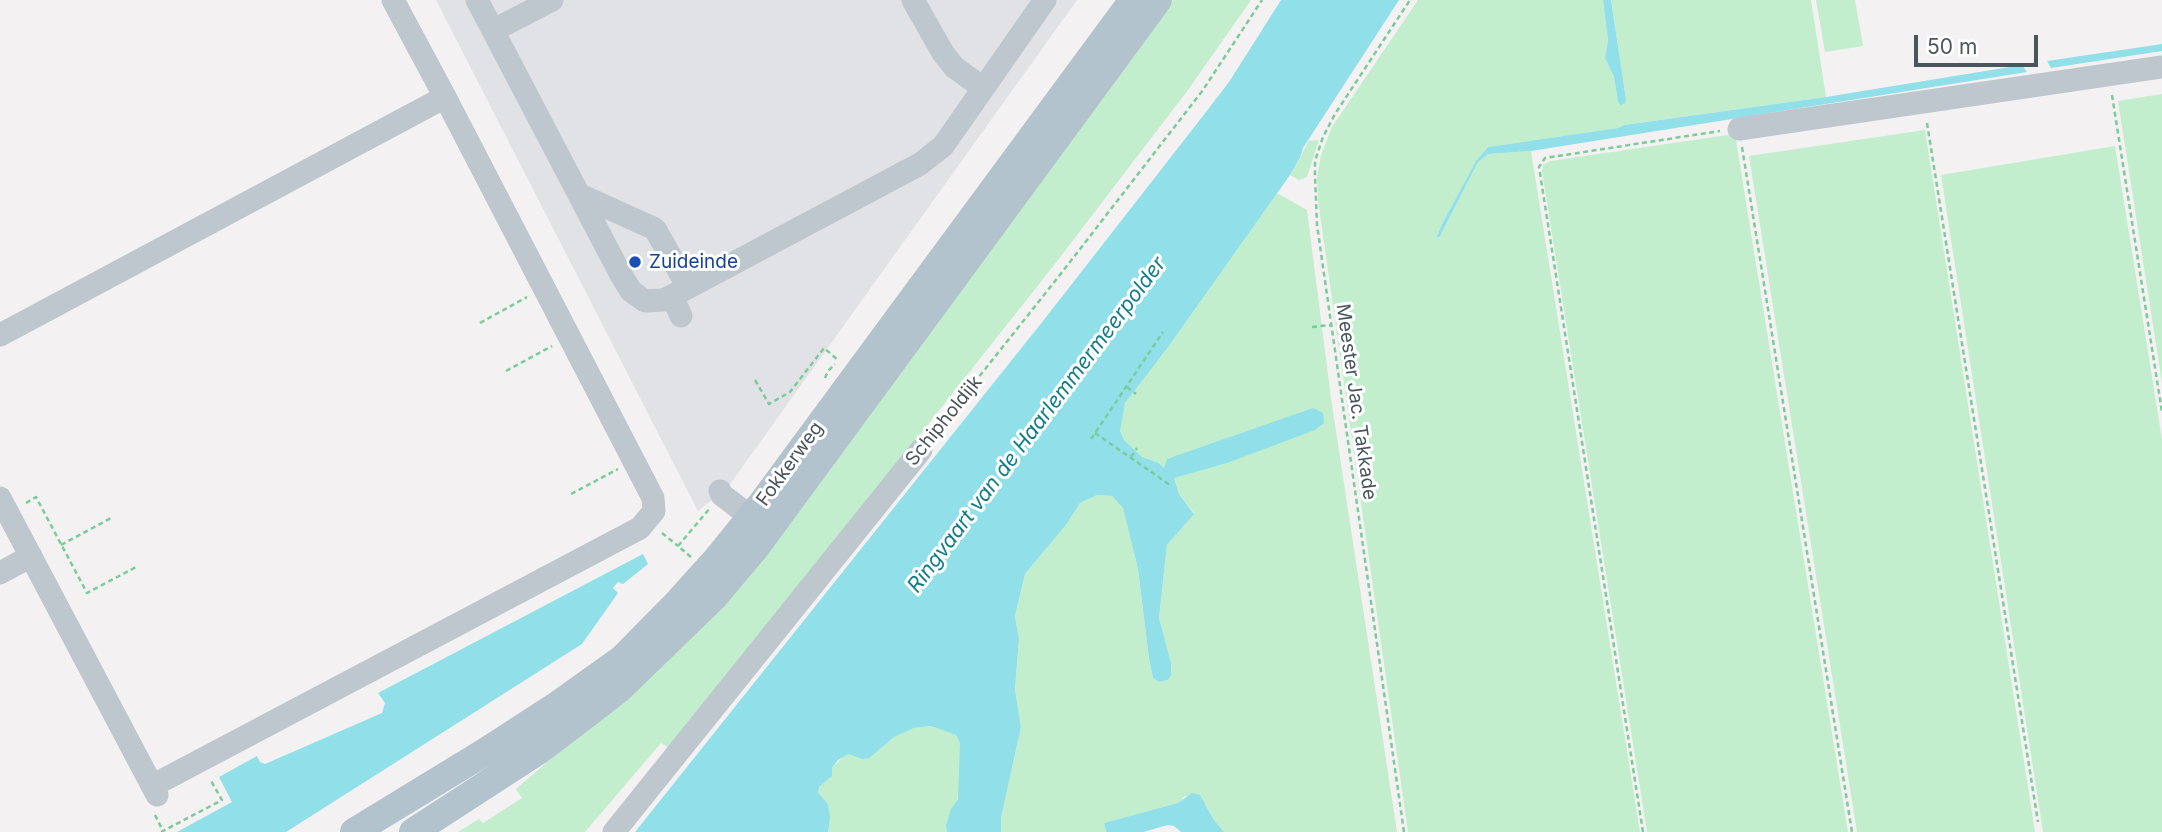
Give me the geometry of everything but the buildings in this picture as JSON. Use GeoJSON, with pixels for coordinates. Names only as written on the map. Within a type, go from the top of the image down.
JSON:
{"type":"FeatureCollection","features":[{"type":"Feature","properties":{"kind":"main road","name":"Fokkerweg"},"geometry":{"type":"LineString","coordinates":[[354,832],[538,718],[622,659],[716,560],[751,517],[1133,0]]}},
{"type":"Feature","properties":{"kind":"main road","name":"Fokkerweg"},"geometry":{"type":"LineString","coordinates":[[413,832],[538,751],[619,689],[715,597],[765,536],[1158,0]]}},
{"type":"Feature","properties":{"kind":"street"},"geometry":{"type":"LineString","coordinates":[[4,505],[155,791],[201,760],[640,528],[654,511],[653,498],[393,0]]}},
{"type":"Feature","properties":{"kind":"street"},"geometry":{"type":"LineString","coordinates":[[477,0],[631,291],[645,301],[680,300],[920,164],[943,146],[1045,0]]}},
{"type":"Feature","properties":{"kind":"street"},"geometry":{"type":"LineString","coordinates":[[494,30],[552,0]]}},
{"type":"Feature","properties":{"kind":"street"},"geometry":{"type":"LineString","coordinates":[[913,0],[948,61],[983,88]]}},
{"type":"Feature","properties":{"kind":"street"},"geometry":{"type":"LineString","coordinates":[[1739,129],[2162,67]]}},
{"type":"Feature","properties":{"kind":"street"},"geometry":{"type":"LineString","coordinates":[[0,335],[445,97]]}},
{"type":"Feature","properties":{"kind":"street"},"geometry":{"type":"LineString","coordinates":[[580,195],[655,229],[680,300]]}},
{"type":"Feature","properties":{"kind":"street","name":"Schipholdijk"},"geometry":{"type":"LineString","coordinates":[[614,832],[921,450]]}},
{"type":"Feature","properties":{"kind":"street"},"geometry":{"type":"LineString","coordinates":[[721,493],[751,517]]}},
{"type":"Feature","properties":{"kind":"street"},"geometry":{"type":"LineString","coordinates":[[0,573],[31,556]]}},
{"type":"Feature","properties":{"kind":"path","name":"Schipholdijk"},"geometry":{"type":"LineString","coordinates":[[921,450],[1148,163],[1203,90],[1262,0]]}},
{"type":"Feature","properties":{"kind":"path","name":"Meester Jac. Takkade"},"geometry":{"type":"LineString","coordinates":[[1404,832],[1317,225],[1315,161],[1323,136],[1335,114],[1410,0]]}},
{"type":"Feature","properties":{"kind":"path"},"geometry":{"type":"LineString","coordinates":[[2112,97],[2162,412]]}},
{"type":"Feature","properties":{"kind":"path"},"geometry":{"type":"LineString","coordinates":[[1924,102],[2038,822]]}},
{"type":"Feature","properties":{"kind":"path"},"geometry":{"type":"LineString","coordinates":[[1643,832],[1539,167],[1545,158],[1739,129],[1852,832]]}},
{"type":"Feature","properties":{"kind":"path"},"geometry":{"type":"LineString","coordinates":[[480,323],[544,287]]}},
{"type":"Feature","properties":{"kind":"path"},"geometry":{"type":"LineString","coordinates":[[1312,327],[1331,325]]}},
{"type":"Feature","properties":{"kind":"path"},"geometry":{"type":"LineString","coordinates":[[1091,439],[1163,332]]}},
{"type":"Feature","properties":{"kind":"path"},"geometry":{"type":"LineString","coordinates":[[506,371],[569,337]]}},
{"type":"Feature","properties":{"kind":"path"},"geometry":{"type":"LineString","coordinates":[[755,380],[769,404],[790,392],[824,348],[838,360]]}},
{"type":"Feature","properties":{"kind":"path"},"geometry":{"type":"LineString","coordinates":[[1126,387],[1136,394]]}},
{"type":"Feature","properties":{"kind":"path"},"geometry":{"type":"LineString","coordinates":[[1095,433],[1170,485]]}},
{"type":"Feature","properties":{"kind":"path"},"geometry":{"type":"LineString","coordinates":[[1130,457],[1137,448]]}},
{"type":"Feature","properties":{"kind":"path"},"geometry":{"type":"LineString","coordinates":[[571,494],[634,461]]}},
{"type":"Feature","properties":{"kind":"path"},"geometry":{"type":"LineString","coordinates":[[678,546],[721,493]]}},
{"type":"Feature","properties":{"kind":"path"},"geometry":{"type":"LineString","coordinates":[[4,505],[36,498],[87,593],[138,566]]}},
{"type":"Feature","properties":{"kind":"path"},"geometry":{"type":"LineString","coordinates":[[61,545],[113,517]]}},
{"type":"Feature","properties":{"kind":"path"},"geometry":{"type":"LineString","coordinates":[[662,533],[692,558]]}},
{"type":"Feature","properties":{"kind":"path"},"geometry":{"type":"LineString","coordinates":[[161,832],[222,800],[201,760]]}},
{"type":"Feature","properties":{"kind":"shaded area"},"geometry":{"type":"Polygon","coordinates":[[[436,0],[1077,0],[728,487],[698,511],[436,0]]]}},
{"type":"Feature","properties":{"kind":"green space"},"geometry":{"type":"Polygon","coordinates":[[[1173,0],[1251,0],[1188,90],[1051,269],[671,749],[661,743],[585,832],[458,832],[479,819],[483,823],[522,798],[516,789],[604,713],[758,561],[1173,0]]]}},
{"type":"Feature","properties":{"kind":"green space"},"geometry":{"type":"Polygon","coordinates":[[[1418,0],[1603,0],[1608,40],[1605,58],[1614,77],[1618,102],[1626,99],[1611,0],[1811,0],[1826,97],[1488,147],[1477,160],[1437,237],[1439,238],[1478,162],[1484,156],[1531,151],[1640,832],[1408,832],[1318,200],[1317,177],[1321,155],[1332,127],[1418,0]]]}},
{"type":"Feature","properties":{"kind":"green space"},"geometry":{"type":"Polygon","coordinates":[[[1816,0],[1855,0],[1863,46],[1825,52],[1816,0]]]}},
{"type":"Feature","properties":{"kind":"green space"},"geometry":{"type":"Polygon","coordinates":[[[2162,94],[2162,383],[2118,101],[2162,94]]]}},
{"type":"Feature","properties":{"kind":"green space"},"geometry":{"type":"Polygon","coordinates":[[[1925,130],[2035,832],[1857,832],[1749,156],[1925,130]]]}},
{"type":"Feature","properties":{"kind":"green space"},"geometry":{"type":"Polygon","coordinates":[[[1735,134],[1848,832],[1647,832],[1542,171],[1543,165],[1550,161],[1735,134]]]}},
{"type":"Feature","properties":{"kind":"green space"},"geometry":{"type":"Polygon","coordinates":[[[1319,140],[1307,177],[1299,180],[1290,175],[1308,141],[1319,140]]]}},
{"type":"Feature","properties":{"kind":"green space"},"geometry":{"type":"Polygon","coordinates":[[[2115,146],[2162,439],[2162,832],[2043,832],[1941,175],[2115,146]]]}},
{"type":"Feature","properties":{"kind":"green space"},"geometry":{"type":"Polygon","coordinates":[[[1277,193],[1307,210],[1331,398],[1397,832],[1224,832],[1205,803],[1185,796],[1179,803],[1104,823],[1106,832],[1001,832],[1001,818],[1021,727],[1015,689],[1019,639],[1015,616],[1025,574],[1066,525],[1080,503],[1097,495],[1112,496],[1123,507],[1138,569],[1153,678],[1159,682],[1168,680],[1171,663],[1159,618],[1167,545],[1194,513],[1179,494],[1174,478],[1159,463],[1142,457],[1125,441],[1120,431],[1121,418],[1125,403],[1140,380],[1171,343],[1277,193]]]}},
{"type":"Feature","properties":{"kind":"green space"},"geometry":{"type":"Polygon","coordinates":[[[931,726],[956,735],[960,743],[960,787],[950,832],[767,832],[845,755],[914,728],[931,726]]]}},
{"type":"Feature","properties":{"kind":"water","name":"Ringvaart van de Haarlemmermeerpolder"},"geometry":{"type":"Polygon","coordinates":[[[1281,0],[1399,0],[1303,148],[1290,175],[1125,403],[1120,431],[1125,441],[1142,457],[1159,463],[1164,468],[1167,459],[1313,408],[1323,413],[1324,423],[1315,430],[1227,463],[1174,478],[1179,494],[1194,514],[1167,545],[1159,618],[1171,663],[1168,680],[1159,682],[1153,678],[1138,569],[1123,508],[1112,496],[1097,495],[1080,503],[1066,525],[1025,574],[1015,616],[1019,639],[1015,689],[1021,727],[1001,818],[1001,832],[947,832],[946,825],[951,809],[958,799],[960,743],[956,735],[931,726],[914,728],[894,737],[869,758],[863,759],[848,754],[838,760],[832,768],[832,776],[819,787],[818,793],[828,804],[828,832],[635,832],[1199,121],[1229,82],[1281,0]]]}},
{"type":"Feature","properties":{"kind":"water"},"geometry":{"type":"Polygon","coordinates":[[[1603,0],[1611,0],[1626,99],[1621,105],[1618,102],[1614,77],[1605,58],[1608,40],[1603,0]]]}},
{"type":"Feature","properties":{"kind":"water"},"geometry":{"type":"Polygon","coordinates":[[[2162,44],[2162,51],[2051,68],[2047,61],[2162,44]]]}},
{"type":"Feature","properties":{"kind":"water"},"geometry":{"type":"Polygon","coordinates":[[[2022,65],[2027,72],[1531,151],[1488,154],[1478,162],[1439,238],[1437,237],[1476,161],[1488,147],[2022,65]]]}},
{"type":"Feature","properties":{"kind":"water"},"geometry":{"type":"Polygon","coordinates":[[[643,554],[648,564],[623,584],[618,582],[613,588],[618,593],[582,644],[286,832],[177,832],[232,802],[219,777],[257,756],[260,762],[265,764],[382,713],[385,703],[378,693],[643,554]]]}},
{"type":"Feature","properties":{"kind":"water"},"geometry":{"type":"Polygon","coordinates":[[[1192,793],[1200,795],[1224,832],[1181,832],[1168,825],[1143,832],[1106,832],[1104,823],[1178,803],[1192,793]]]}},
{"type":"Feature","properties":{"kind":"place","name":"Zuideinde"},"geometry":{"type":"Point","coordinates":[635,262]}}]}
